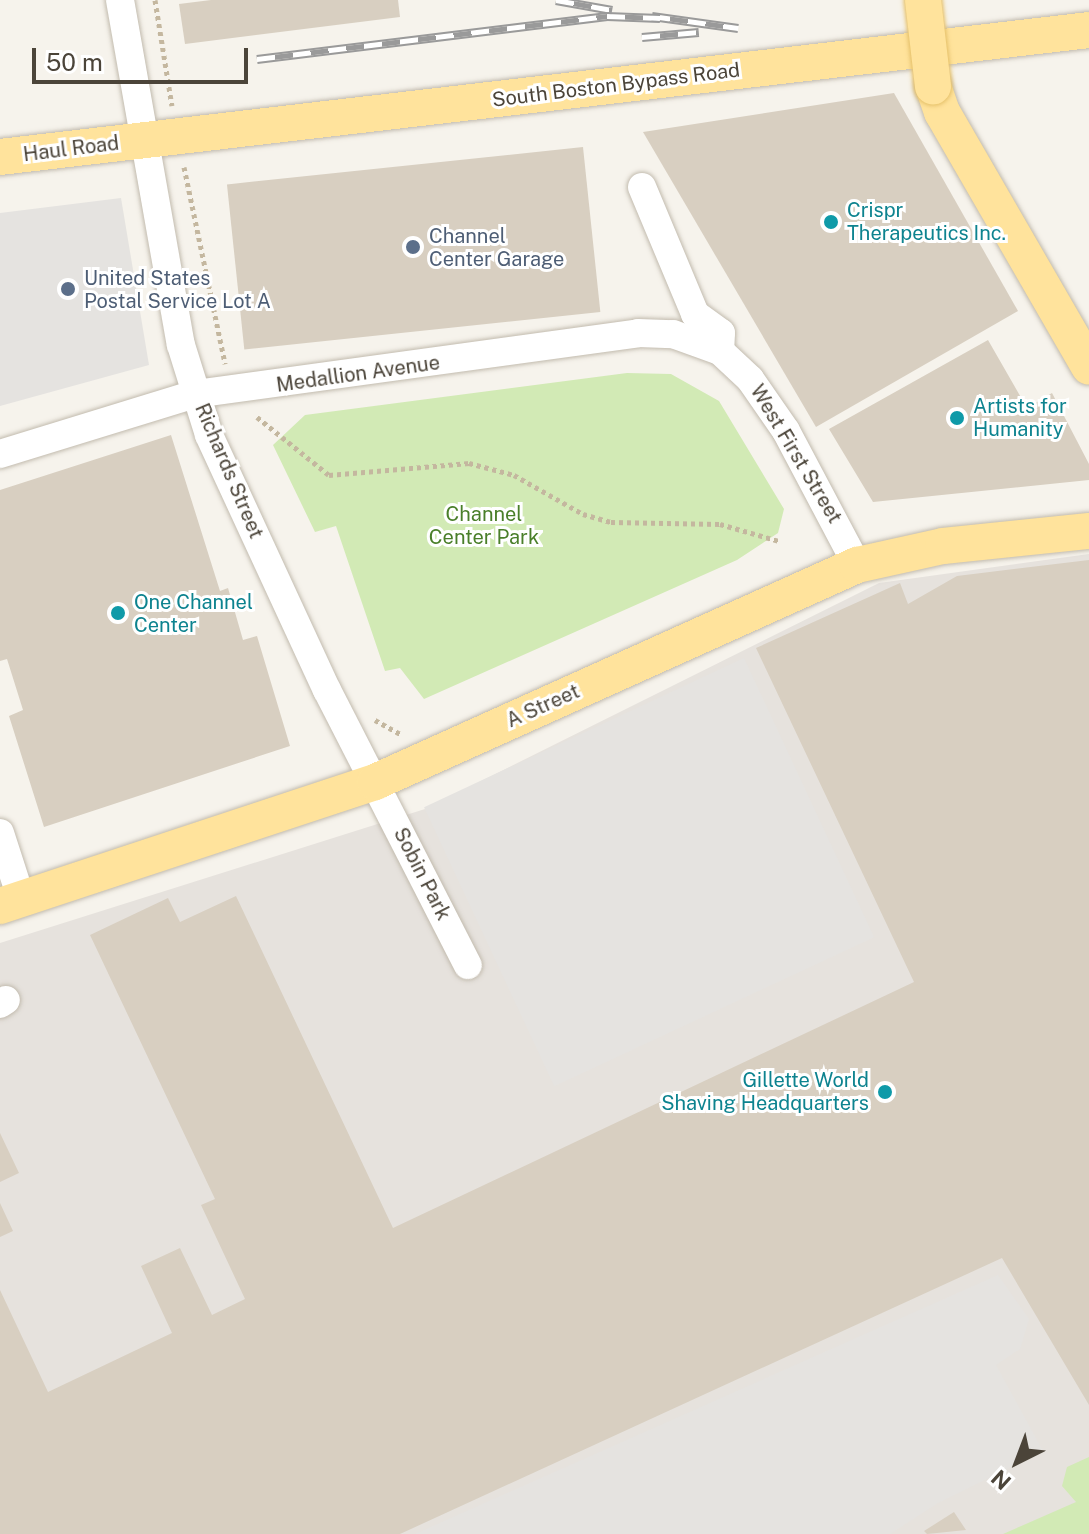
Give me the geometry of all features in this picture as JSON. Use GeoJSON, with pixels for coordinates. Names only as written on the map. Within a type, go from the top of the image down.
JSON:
{"type":"FeatureCollection","features":[{"type":"Feature","properties":{"kind":"main road"},"geometry":{"type":"LineString","coordinates":[[923,0],[933,86],[942,112],[1089,367]]}},
{"type":"Feature","properties":{"kind":"main road","name":"South Boston Bypass Road"},"geometry":{"type":"LineString","coordinates":[[142,140],[1089,30]]}},
{"type":"Feature","properties":{"kind":"main road","name":"Haul Road"},"geometry":{"type":"LineString","coordinates":[[0,157],[142,140]]}},
{"type":"Feature","properties":{"kind":"main road","name":"A Street"},"geometry":{"type":"LineString","coordinates":[[11,902],[375,782],[857,565],[943,546],[1089,531]]}},
{"type":"Feature","properties":{"kind":"street","name":"Richards Street"},"geometry":{"type":"LineString","coordinates":[[120,0],[142,140],[181,345],[195,394],[327,690],[375,782]]}},
{"type":"Feature","properties":{"kind":"street","name":"West First Street"},"geometry":{"type":"LineString","coordinates":[[642,187],[695,314],[721,333],[720,351],[750,379],[786,431],[857,565]]}},
{"type":"Feature","properties":{"kind":"street","name":"Medallion Avenue"},"geometry":{"type":"LineString","coordinates":[[0,454],[195,394],[638,333],[684,336],[720,351]]}},
{"type":"Feature","properties":{"kind":"street","name":"Sobin Park"},"geometry":{"type":"LineString","coordinates":[[375,782],[468,965]]}},
{"type":"Feature","properties":{"kind":"street"},"geometry":{"type":"LineString","coordinates":[[0,833],[11,902]]}},
{"type":"Feature","properties":{"kind":"path"},"geometry":{"type":"LineString","coordinates":[[155,0],[178,136]]}},
{"type":"Feature","properties":{"kind":"path"},"geometry":{"type":"LineString","coordinates":[[191,203],[221,340]]}},
{"type":"Feature","properties":{"kind":"path"},"geometry":{"type":"LineString","coordinates":[[257,417],[329,475],[469,463],[514,475],[583,514],[611,522],[720,524],[779,541]]}},
{"type":"Feature","properties":{"kind":"shaded area","name":"United States Postal Service Lot A"},"geometry":{"type":"Polygon","coordinates":[[[121,198],[149,365],[0,406],[0,213],[121,198]]]}},
{"type":"Feature","properties":{"kind":"shaded area","name":"Gillette World Shaving Headquarters"},"geometry":{"type":"Polygon","coordinates":[[[1089,554],[1089,1534],[0,1534],[0,943],[425,809],[879,583],[1089,554]]]}},
{"type":"Feature","properties":{"kind":"shaded area"},"geometry":{"type":"Polygon","coordinates":[[[744,658],[874,937],[554,1086],[424,807],[744,658]]]}},
{"type":"Feature","properties":{"kind":"shaded area"},"geometry":{"type":"Polygon","coordinates":[[[998,1275],[1029,1319],[1020,1349],[996,1365],[1043,1451],[938,1503],[890,1534],[415,1534],[998,1275]]]}},
{"type":"Feature","properties":{"kind":"green space","name":"Channel Center Park"},"geometry":{"type":"Polygon","coordinates":[[[627,373],[671,374],[719,401],[784,509],[778,533],[737,560],[424,699],[400,668],[385,671],[336,526],[315,532],[273,445],[305,415],[627,373]]]}},
{"type":"Feature","properties":{"kind":"green space"},"geometry":{"type":"Polygon","coordinates":[[[1089,1457],[1089,1534],[1003,1534],[1076,1502],[1062,1486],[1067,1467],[1089,1457]]]}},
{"type":"Feature","properties":{"kind":"building"},"geometry":{"type":"Polygon","coordinates":[[[211,0],[398,0],[400,17],[185,44],[179,4],[211,0]]]}},
{"type":"Feature","properties":{"kind":"building","name":"Crispr Therapeutics Inc."},"geometry":{"type":"Polygon","coordinates":[[[894,93],[1018,311],[816,427],[643,132],[894,93]]]}},
{"type":"Feature","properties":{"kind":"building","name":"Channel Center Garage"},"geometry":{"type":"Polygon","coordinates":[[[583,147],[600,312],[244,350],[227,184],[583,147]]]}},
{"type":"Feature","properties":{"kind":"building","name":"Artists for Humanity"},"geometry":{"type":"Polygon","coordinates":[[[988,340],[1027,408],[1052,393],[1089,464],[1089,480],[873,502],[829,429],[988,340]]]}},
{"type":"Feature","properties":{"kind":"building","name":"One Channel Center"},"geometry":{"type":"Polygon","coordinates":[[[171,435],[220,591],[228,588],[243,640],[257,636],[290,746],[44,827],[9,716],[23,710],[7,659],[0,661],[0,490],[171,435]]]}},
{"type":"Feature","properties":{"kind":"building","name":"Gillette World Shaving Headquarters"},"geometry":{"type":"Polygon","coordinates":[[[1089,560],[1089,1405],[1002,1258],[400,1534],[0,1534],[0,1290],[48,1392],[172,1333],[141,1266],[180,1248],[212,1315],[245,1299],[201,1205],[215,1199],[90,935],[168,898],[180,922],[236,896],[393,1228],[914,982],[756,648],[900,583],[908,604],[957,576],[1089,560]]]}},
{"type":"Feature","properties":{"kind":"building"},"geometry":{"type":"Polygon","coordinates":[[[0,1133],[19,1173],[0,1182],[0,1133]]]}},
{"type":"Feature","properties":{"kind":"building"},"geometry":{"type":"Polygon","coordinates":[[[0,1203],[13,1231],[0,1237],[0,1203]]]}},
{"type":"Feature","properties":{"kind":"building"},"geometry":{"type":"Polygon","coordinates":[[[954,1512],[966,1530],[927,1534],[924,1531],[954,1512]]]}},
{"type":"Feature","properties":{"kind":"railway"},"geometry":{"type":"LineString","coordinates":[[556,0],[612,10]]}},
{"type":"Feature","properties":{"kind":"railway"},"geometry":{"type":"LineString","coordinates":[[257,59],[607,16],[660,18]]}},
{"type":"Feature","properties":{"kind":"railway"},"geometry":{"type":"LineString","coordinates":[[652,16],[738,28]]}},
{"type":"Feature","properties":{"kind":"railway"},"geometry":{"type":"LineString","coordinates":[[642,37],[699,32]]}},
{"type":"Feature","properties":{"kind":"place","name":"Crispr Therapeutics Inc."},"geometry":{"type":"Point","coordinates":[831,222]}},
{"type":"Feature","properties":{"kind":"place","name":"Channel Center Garage"},"geometry":{"type":"Point","coordinates":[413,247]}},
{"type":"Feature","properties":{"kind":"place","name":"United States Postal Service Lot A"},"geometry":{"type":"Point","coordinates":[68,289]}},
{"type":"Feature","properties":{"kind":"place","name":"Artists for Humanity"},"geometry":{"type":"Point","coordinates":[957,418]}},
{"type":"Feature","properties":{"kind":"place","name":"One Channel Center"},"geometry":{"type":"Point","coordinates":[118,613]}},
{"type":"Feature","properties":{"kind":"place","name":"Gillette World Shaving Headquarters"},"geometry":{"type":"Point","coordinates":[885,1092]}}]}
